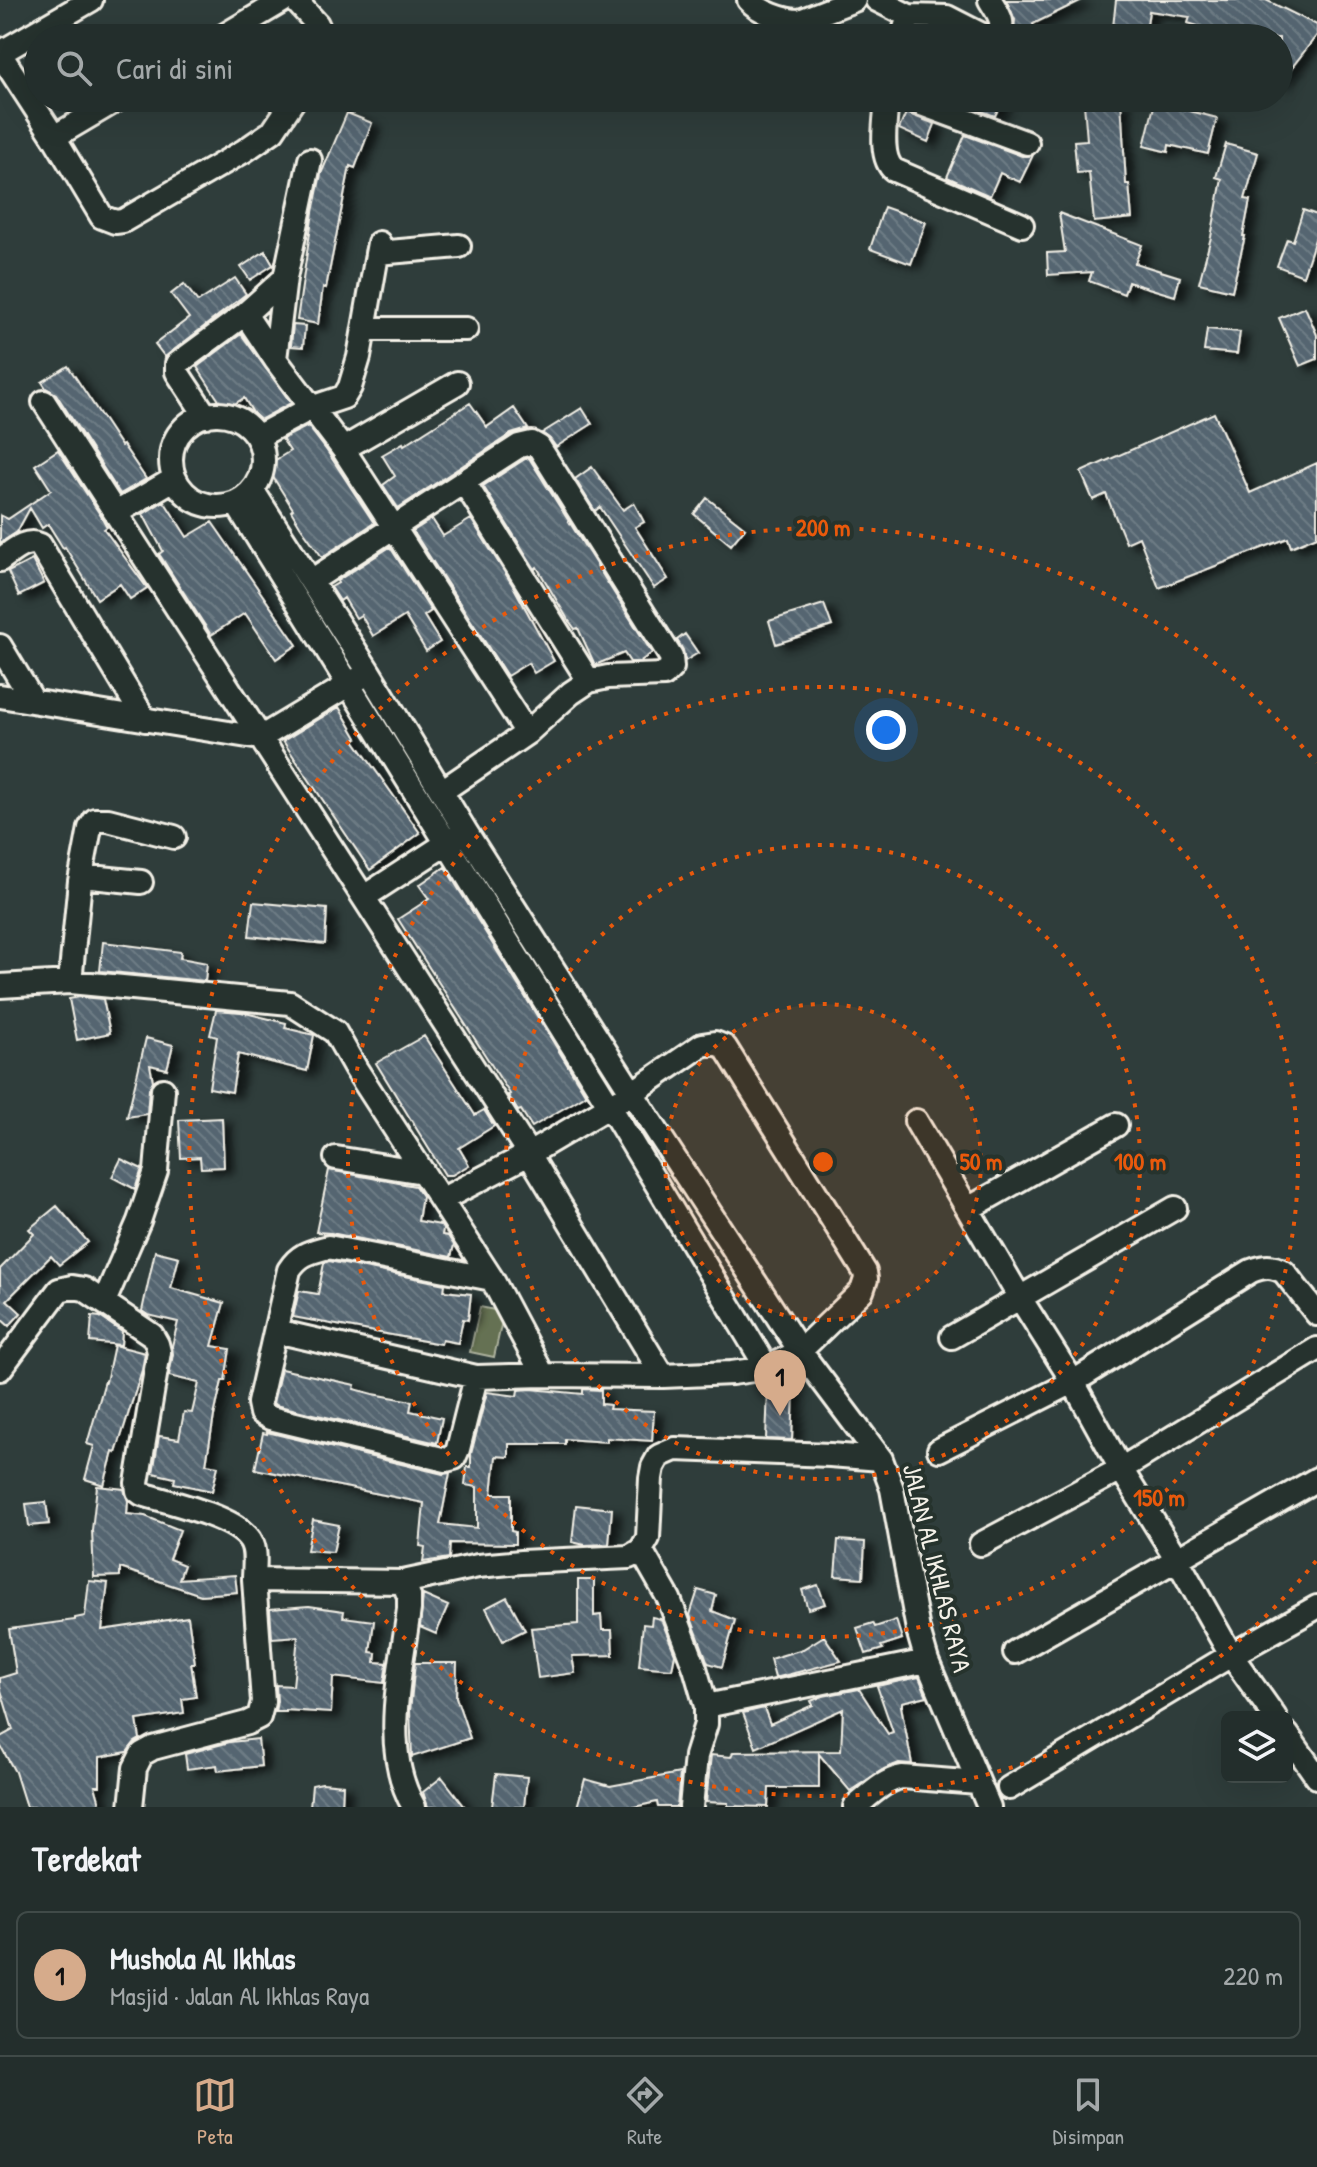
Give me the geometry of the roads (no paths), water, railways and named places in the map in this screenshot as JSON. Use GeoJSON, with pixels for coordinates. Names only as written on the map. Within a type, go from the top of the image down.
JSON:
{"type":"FeatureCollection","features":[{"type":"Feature","properties":{"kind":"street"},"geometry":{"type":"LineString","coordinates":[[50,24],[91,0]]}},
{"type":"Feature","properties":{"kind":"street"},"geometry":{"type":"LineString","coordinates":[[244,24],[284,0]]}},
{"type":"Feature","properties":{"kind":"street"},"geometry":{"type":"LineString","coordinates":[[295,0],[317,24]]}},
{"type":"Feature","properties":{"kind":"street"},"geometry":{"type":"LineString","coordinates":[[749,0],[761,10],[786,9],[793,21],[854,0]]}},
{"type":"Feature","properties":{"kind":"street"},"geometry":{"type":"LineString","coordinates":[[877,0],[909,16],[950,8],[970,24]]}},
{"type":"Feature","properties":{"kind":"street"},"geometry":{"type":"LineString","coordinates":[[990,0],[1002,24]]}},
{"type":"Feature","properties":{"kind":"street"},"geometry":{"type":"LineString","coordinates":[[906,24],[909,16]]}},
{"type":"Feature","properties":{"kind":"street"},"geometry":{"type":"LineString","coordinates":[[24,39],[0,53],[24,90]]}},
{"type":"Feature","properties":{"kind":"street"},"geometry":{"type":"LineString","coordinates":[[38,112],[102,217],[115,222],[123,221],[244,151],[273,131],[286,112]]}},
{"type":"Feature","properties":{"kind":"street"},"geometry":{"type":"LineString","coordinates":[[54,137],[96,112]]}},
{"type":"Feature","properties":{"kind":"street"},"geometry":{"type":"LineString","coordinates":[[886,112],[884,154],[887,165],[1022,225]]}},
{"type":"Feature","properties":{"kind":"street"},"geometry":{"type":"LineString","coordinates":[[943,112],[1027,143]]}},
{"type":"Feature","properties":{"kind":"street"},"geometry":{"type":"LineString","coordinates":[[275,359],[285,278],[310,160]]}},
{"type":"Feature","properties":{"kind":"street"},"geometry":{"type":"LineString","coordinates":[[257,437],[311,408],[344,397],[355,374],[378,248],[459,246]]}},
{"type":"Feature","properties":{"kind":"street"},"geometry":{"type":"LineString","coordinates":[[206,416],[177,372],[177,364],[245,314],[285,278]]}},
{"type":"Feature","properties":{"kind":"street"},"geometry":{"type":"LineString","coordinates":[[245,314],[343,449],[527,733]]}},
{"type":"Feature","properties":{"kind":"street"},"geometry":{"type":"LineString","coordinates":[[364,329],[466,329]]}},
{"type":"Feature","properties":{"kind":"street"},"geometry":{"type":"LineString","coordinates":[[343,449],[457,383]]}},
{"type":"Feature","properties":{"kind":"street"},"geometry":{"type":"LineString","coordinates":[[44,402],[529,1154],[663,1376]]}},
{"type":"Feature","properties":{"kind":"street"},"geometry":{"type":"LineString","coordinates":[[218,413],[239,418],[255,432],[263,451],[262,472],[244,497],[215,507],[195,502],[179,488],[170,469],[171,448],[180,430],[197,417],[206,416],[218,413]]}},
{"type":"Feature","properties":{"kind":"street"},"geometry":{"type":"LineString","coordinates":[[311,581],[519,446],[532,443],[539,447],[673,663],[664,675],[608,677],[589,681],[527,733],[442,791]]}},
{"type":"Feature","properties":{"kind":"street"},"geometry":{"type":"LineString","coordinates":[[116,513],[174,479]]}},
{"type":"Feature","properties":{"kind":"street"},"geometry":{"type":"LineString","coordinates":[[464,482],[589,681]]}},
{"type":"Feature","properties":{"kind":"street"},"geometry":{"type":"LineString","coordinates":[[244,497],[311,581],[369,672],[442,791],[457,837]]}},
{"type":"Feature","properties":{"kind":"street"},"geometry":{"type":"LineString","coordinates":[[244,497],[348,687],[457,837],[609,1105],[767,1368]]}},
{"type":"Feature","properties":{"kind":"street"},"geometry":{"type":"LineString","coordinates":[[0,560],[25,543],[40,545],[145,720]]}},
{"type":"Feature","properties":{"kind":"street"},"geometry":{"type":"LineString","coordinates":[[0,646],[33,701]]}},
{"type":"Feature","properties":{"kind":"street"},"geometry":{"type":"LineString","coordinates":[[0,696],[260,738],[369,672]]}},
{"type":"Feature","properties":{"kind":"street"},"geometry":{"type":"LineString","coordinates":[[70,982],[81,876],[90,828],[95,820],[108,820],[174,837]]}},
{"type":"Feature","properties":{"kind":"street"},"geometry":{"type":"LineString","coordinates":[[364,897],[457,837]]}},
{"type":"Feature","properties":{"kind":"street","name":"JALAN AL IKHLAS RAYA"},"geometry":{"type":"LineString","coordinates":[[457,837],[632,1093],[800,1351],[881,1459],[892,1489],[918,1630],[927,1661],[989,1807]]}},
{"type":"Feature","properties":{"kind":"street"},"geometry":{"type":"LineString","coordinates":[[81,876],[141,882]]}},
{"type":"Feature","properties":{"kind":"street"},"geometry":{"type":"LineString","coordinates":[[0,986],[70,982],[290,1003],[335,1032],[492,1279],[543,1375]]}},
{"type":"Feature","properties":{"kind":"street"},"geometry":{"type":"LineString","coordinates":[[276,1331],[476,1377],[732,1373],[767,1368],[800,1351],[862,1291],[866,1279],[865,1272],[725,1047],[715,1043],[702,1045],[632,1093],[529,1154],[441,1200]]}},
{"type":"Feature","properties":{"kind":"street"},"geometry":{"type":"LineString","coordinates":[[104,1302],[139,1221],[156,1171],[163,1090]]}},
{"type":"Feature","properties":{"kind":"street"},"geometry":{"type":"LineString","coordinates":[[916,1121],[1073,1382],[1231,1655],[1271,1711]]}},
{"type":"Feature","properties":{"kind":"street"},"geometry":{"type":"LineString","coordinates":[[968,1209],[1116,1125]]}},
{"type":"Feature","properties":{"kind":"street"},"geometry":{"type":"LineString","coordinates":[[336,1158],[423,1172]]}},
{"type":"Feature","properties":{"kind":"street"},"geometry":{"type":"LineString","coordinates":[[952,1337],[1175,1208]]}},
{"type":"Feature","properties":{"kind":"street"},"geometry":{"type":"LineString","coordinates":[[476,1377],[458,1449],[454,1458],[446,1460],[270,1418],[261,1413],[259,1403],[289,1270],[296,1259],[309,1252],[328,1247],[492,1279]]}},
{"type":"Feature","properties":{"kind":"street"},"geometry":{"type":"LineString","coordinates":[[939,1450],[1073,1382],[1240,1277],[1265,1266],[1277,1268],[1289,1276],[1317,1314]]}},
{"type":"Feature","properties":{"kind":"street"},"geometry":{"type":"LineString","coordinates":[[0,1369],[59,1290],[72,1287],[84,1289],[152,1335],[159,1352],[138,1491],[213,1516],[239,1529],[249,1538],[255,1551],[254,1580],[263,1702],[259,1717],[153,1748],[142,1754],[135,1768],[131,1807]]}},
{"type":"Feature","properties":{"kind":"street"},"geometry":{"type":"LineString","coordinates":[[981,1544],[1121,1469],[1317,1349]]}},
{"type":"Feature","properties":{"kind":"street"},"geometry":{"type":"LineString","coordinates":[[254,1580],[403,1582],[478,1566],[629,1557],[641,1550],[648,1538],[653,1467],[659,1456],[675,1449],[881,1459]]}},
{"type":"Feature","properties":{"kind":"street"},"geometry":{"type":"LineString","coordinates":[[1015,1652],[1317,1479]]}},
{"type":"Feature","properties":{"kind":"street"},"geometry":{"type":"LineString","coordinates":[[641,1550],[669,1599],[706,1706],[706,1724],[696,1756],[691,1807]]}},
{"type":"Feature","properties":{"kind":"street"},"geometry":{"type":"LineString","coordinates":[[403,1582],[409,1596],[409,1609],[396,1715],[396,1740],[405,1792],[414,1807]]}},
{"type":"Feature","properties":{"kind":"street"},"geometry":{"type":"LineString","coordinates":[[1009,1788],[1317,1607]]}},
{"type":"Feature","properties":{"kind":"street"},"geometry":{"type":"LineString","coordinates":[[706,1706],[927,1661]]}},
{"type":"Feature","properties":{"kind":"street"},"geometry":{"type":"LineString","coordinates":[[1293,1743],[1317,1777]]}},
{"type":"Feature","properties":{"kind":"street"},"geometry":{"type":"LineString","coordinates":[[855,1807],[894,1778],[978,1783]]}},
{"type":"Feature","properties":{"kind":"place","name":"Mushola Al Ikhlas"},"geometry":{"type":"Point","coordinates":[780,1416]}}]}
